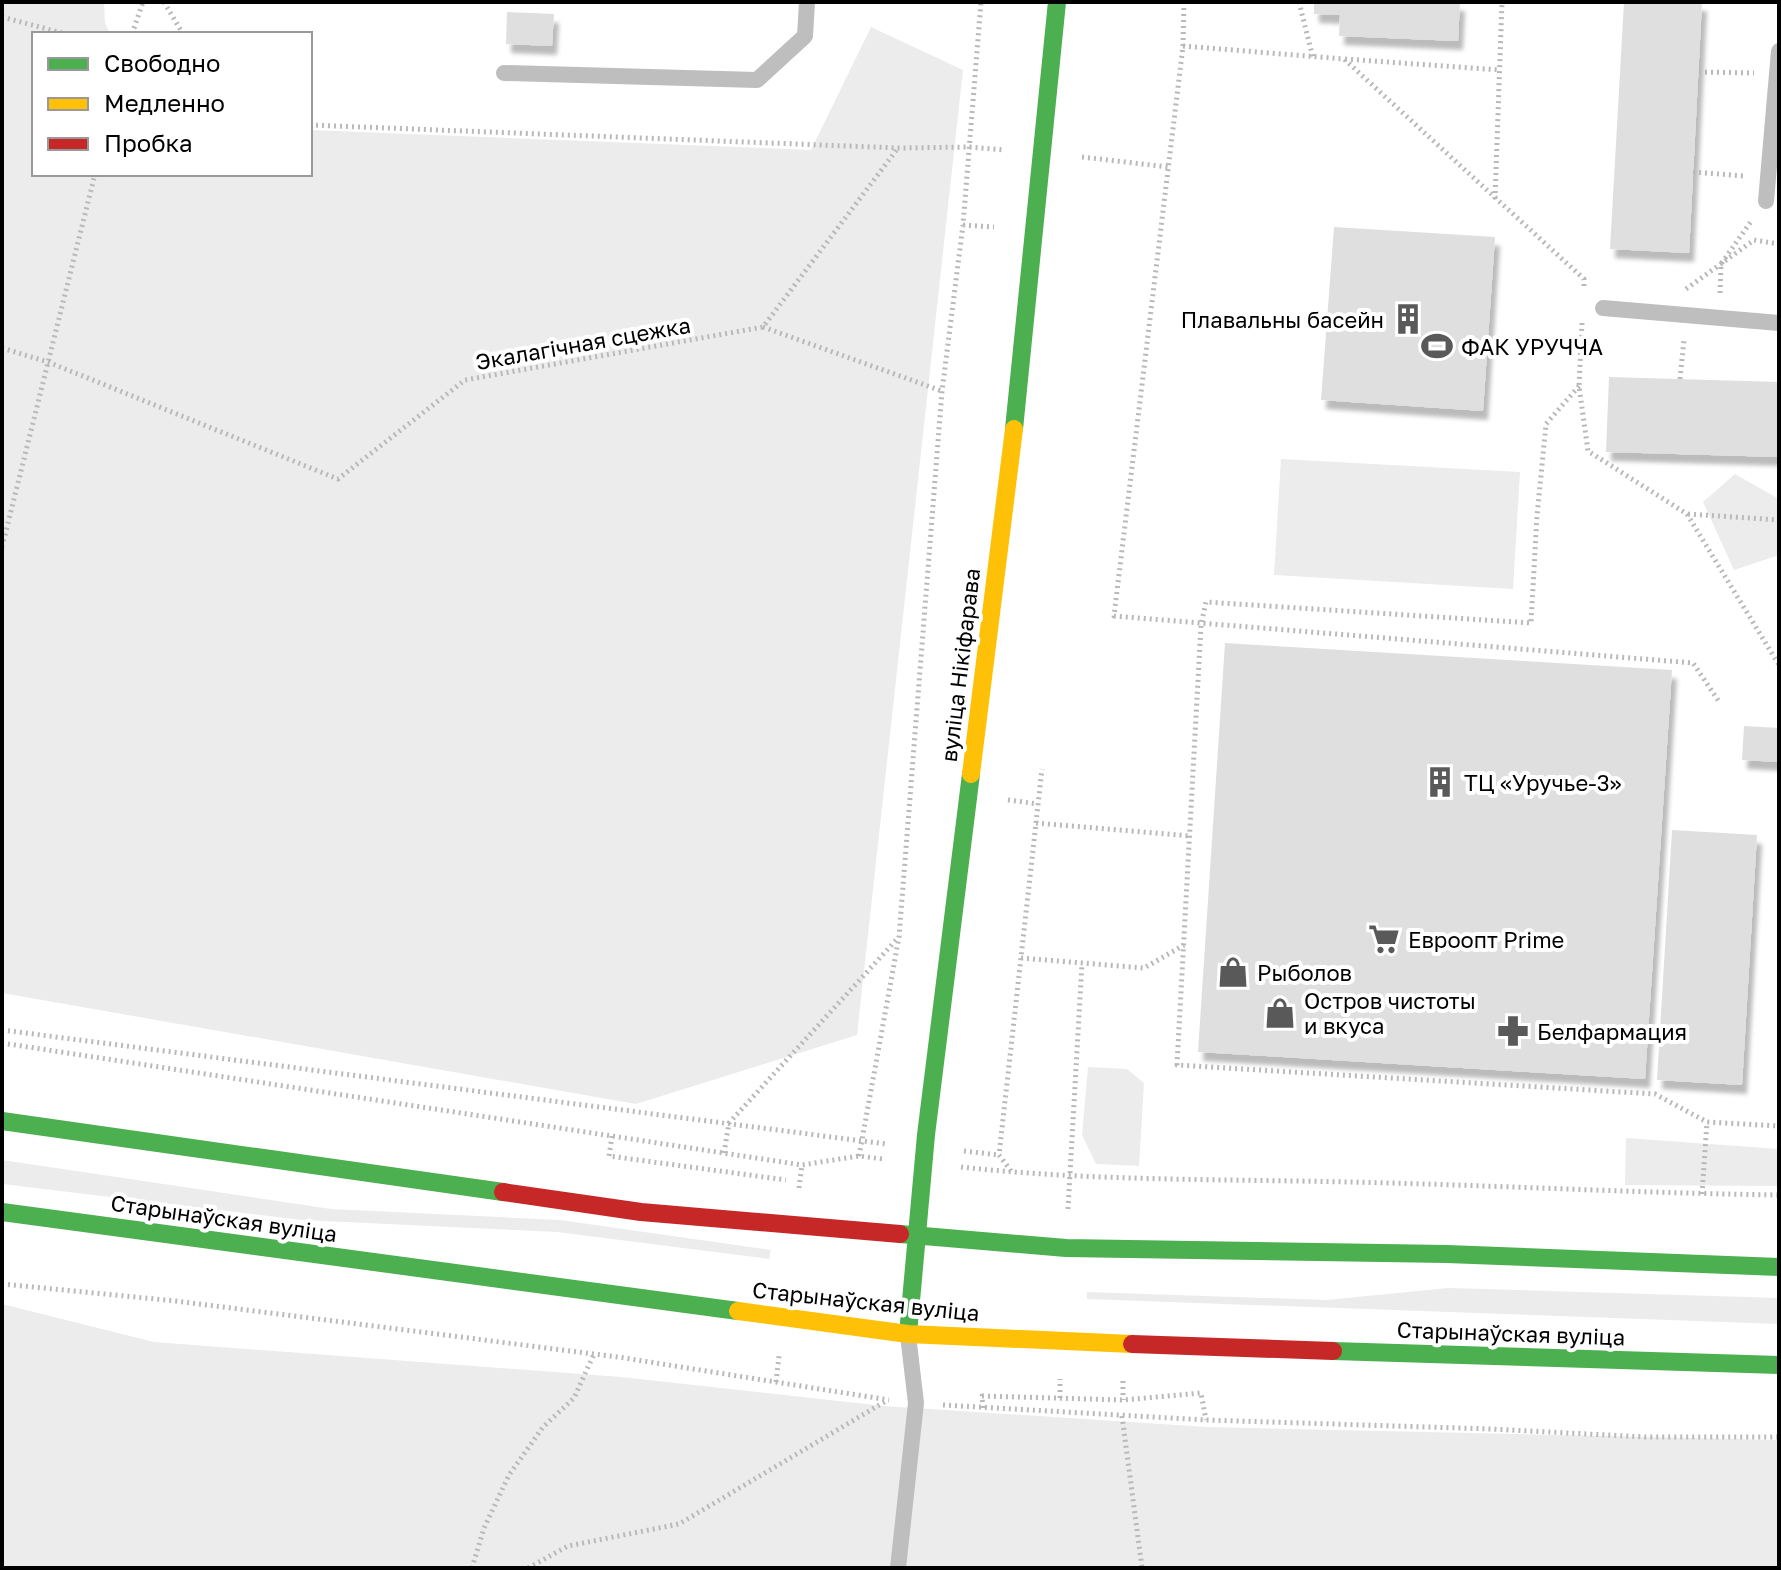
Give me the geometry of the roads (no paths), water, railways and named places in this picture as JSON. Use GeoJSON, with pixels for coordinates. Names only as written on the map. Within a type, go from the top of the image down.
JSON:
{"type":"FeatureCollection","features":[{"type":"Feature","properties":{"kind":"main road","name":"вуліца Нікіфарава"},"geometry":{"type":"LineString","coordinates":[[908,1334],[925,1148],[1012,446],[1057,2]]}},
{"type":"Feature","properties":{"kind":"main road"},"geometry":{"type":"LineString","coordinates":[[2,1121],[641,1212],[1097,1249],[1447,1254],[1779,1267]]}},
{"type":"Feature","properties":{"kind":"main road","name":"Старынаўская вуліца"},"geometry":{"type":"LineString","coordinates":[[2,1212],[908,1334],[1138,1345],[1779,1365]]}},
{"type":"Feature","properties":{"kind":"lane"},"geometry":{"type":"LineString","coordinates":[[504,73],[757,80],[805,36],[807,2]]}},
{"type":"Feature","properties":{"kind":"lane"},"geometry":{"type":"LineString","coordinates":[[1766,201],[1779,51]]}},
{"type":"Feature","properties":{"kind":"lane"},"geometry":{"type":"LineString","coordinates":[[1603,308],[1779,323]]}},
{"type":"Feature","properties":{"kind":"lane"},"geometry":{"type":"LineString","coordinates":[[898,1568],[916,1403],[908,1334]]}},
{"type":"Feature","properties":{"kind":"place","name":"Плавальны басейн"},"geometry":{"type":"Point","coordinates":[1408,319]}},
{"type":"Feature","properties":{"kind":"place","name":"ФАК УРУЧЧА"},"geometry":{"type":"Point","coordinates":[1437,346]}},
{"type":"Feature","properties":{"kind":"place","name":"ТЦ «Уручье-3»"},"geometry":{"type":"Point","coordinates":[1440,782]}},
{"type":"Feature","properties":{"kind":"place","name":"Евроопт Prime"},"geometry":{"type":"Point","coordinates":[1384,939]}},
{"type":"Feature","properties":{"kind":"place","name":"Рыболов"},"geometry":{"type":"Point","coordinates":[1233,972]}},
{"type":"Feature","properties":{"kind":"place","name":"Остров чистоты и вкуса"},"geometry":{"type":"Point","coordinates":[1280,1013]}},
{"type":"Feature","properties":{"kind":"place","name":"Белфармация"},"geometry":{"type":"Point","coordinates":[1513,1031]}}]}
